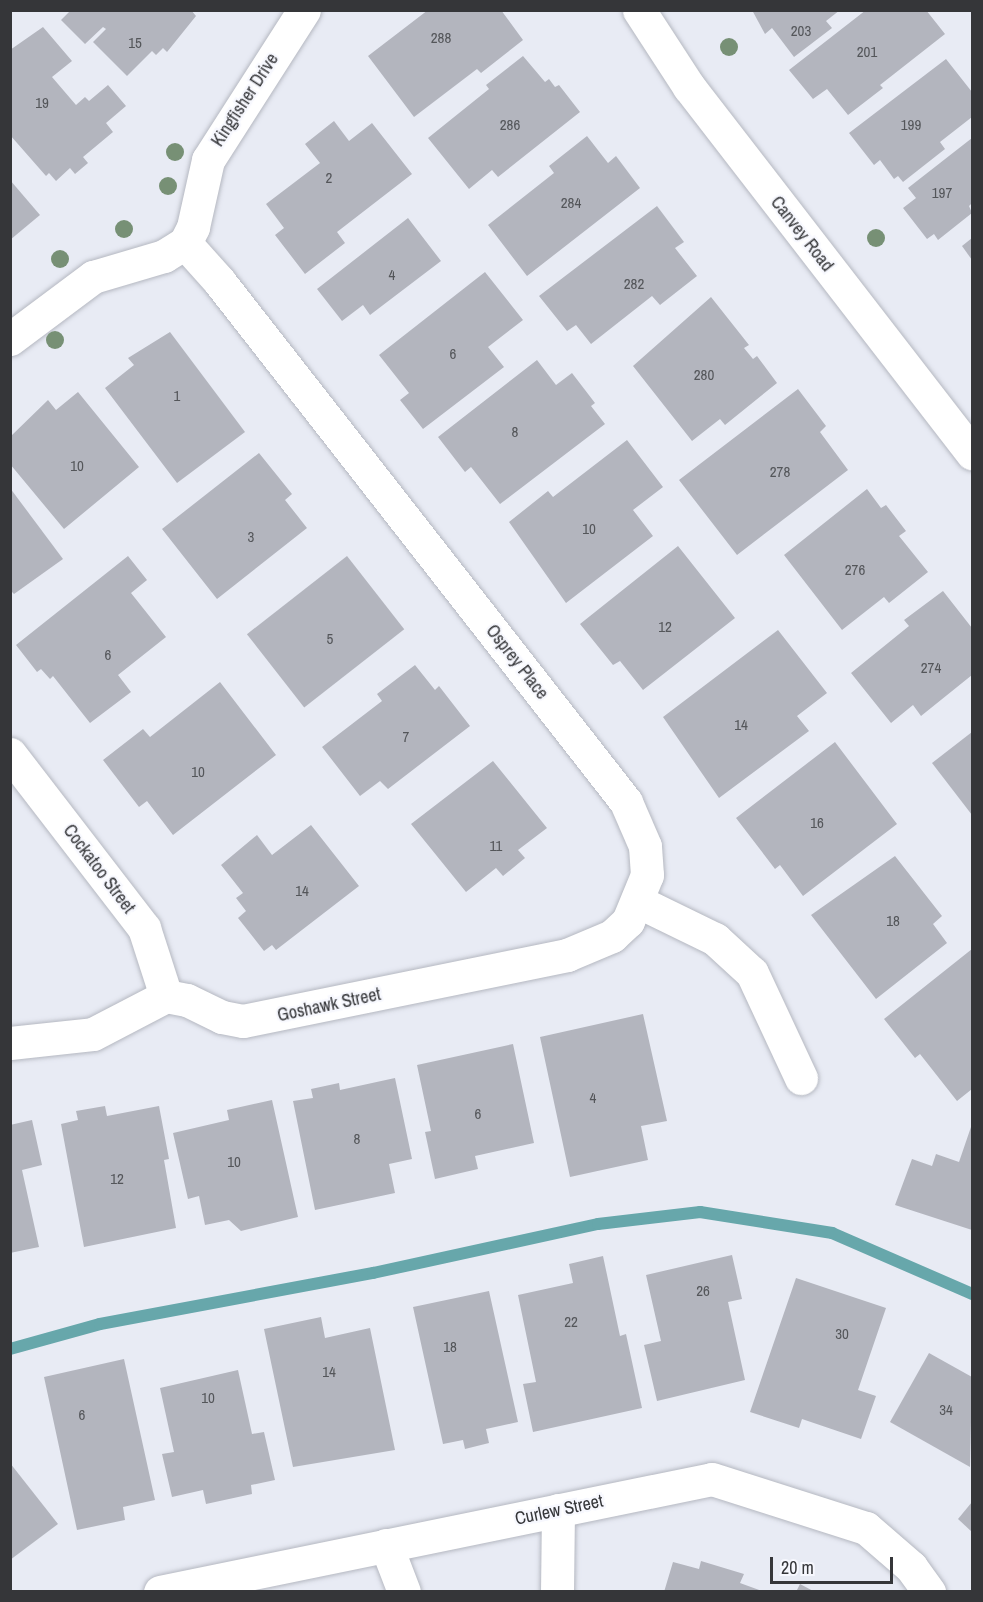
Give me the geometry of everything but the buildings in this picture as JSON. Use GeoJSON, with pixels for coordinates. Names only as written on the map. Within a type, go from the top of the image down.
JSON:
{"type":"FeatureCollection","features":[{"type":"Feature","properties":{"kind":"street","name":"Kingfisher Drive"},"geometry":{"type":"LineString","coordinates":[[185,243],[194,227],[208,160],[219,138],[304,10]]}},
{"type":"Feature","properties":{"kind":"street","name":"Canvey Road"},"geometry":{"type":"LineString","coordinates":[[639,10],[695,95],[972,453]]}},
{"type":"Feature","properties":{"kind":"street"},"geometry":{"type":"LineString","coordinates":[[10,339],[93,277],[164,256],[185,243]]}},
{"type":"Feature","properties":{"kind":"street","name":"Osprey Place"},"geometry":{"type":"LineString","coordinates":[[185,243],[226,291],[626,802],[645,846],[646,874],[639,902]]}},
{"type":"Feature","properties":{"kind":"street","name":"Cockatoo Street"},"geometry":{"type":"LineString","coordinates":[[10,754],[144,928],[166,996]]}},
{"type":"Feature","properties":{"kind":"street"},"geometry":{"type":"LineString","coordinates":[[639,902],[715,939],[752,973],[801,1078]]}},
{"type":"Feature","properties":{"kind":"street","name":"Goshawk Street"},"geometry":{"type":"LineString","coordinates":[[166,996],[187,1000],[222,1017],[243,1021],[265,1018],[567,956],[612,936],[628,921],[639,902]]}},
{"type":"Feature","properties":{"kind":"street"},"geometry":{"type":"LineString","coordinates":[[10,1043],[93,1035],[166,996]]}},
{"type":"Feature","properties":{"kind":"street","name":"Curlew Street"},"geometry":{"type":"LineString","coordinates":[[160,1592],[712,1479],[866,1527],[911,1567],[929,1592]]}},
{"type":"Feature","properties":{"kind":"street"},"geometry":{"type":"LineString","coordinates":[[557,1592],[558,1510]]}},
{"type":"Feature","properties":{"kind":"street"},"geometry":{"type":"LineString","coordinates":[[386,1545],[404,1592]]}},
{"type":"Feature","properties":{"kind":"waterway"},"geometry":{"type":"LineString","coordinates":[[10,1349],[100,1324],[373,1273],[598,1224],[700,1212],[832,1233],[972,1294]]}}]}
